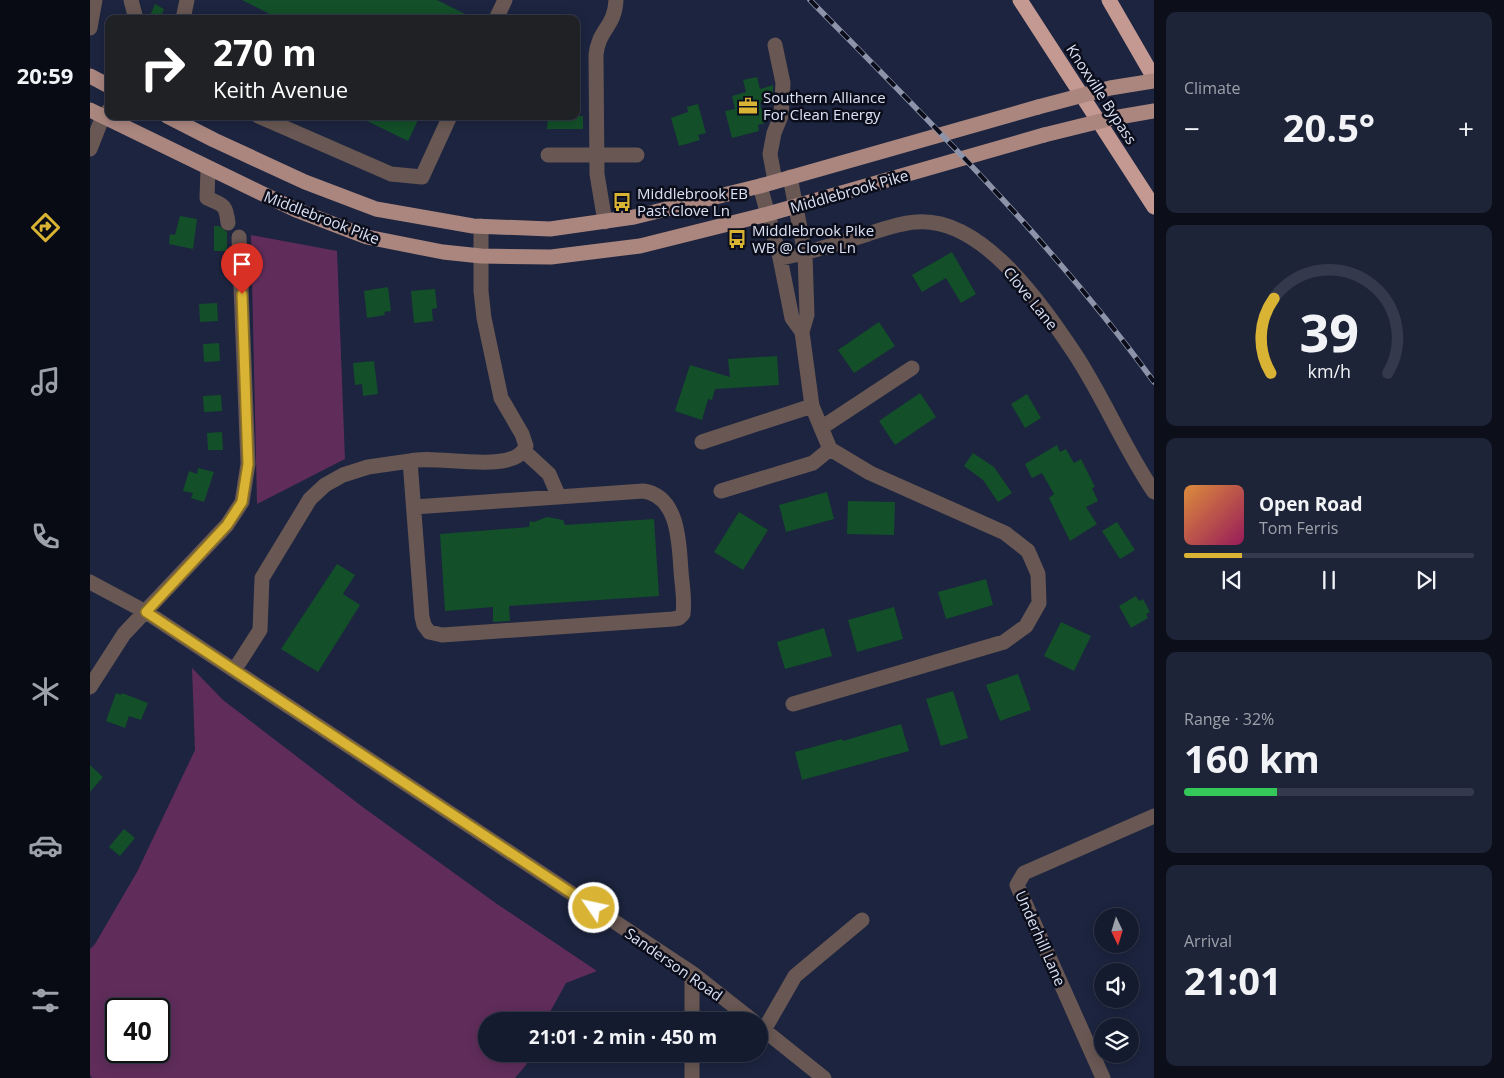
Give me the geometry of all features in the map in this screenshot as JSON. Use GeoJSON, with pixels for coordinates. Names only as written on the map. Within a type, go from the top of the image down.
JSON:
{"type":"FeatureCollection","features":[{"type":"Feature","properties":{"kind":"highway","name":"Knoxville Bypass"},"geometry":{"type":"LineString","coordinates":[[1020,0],[1154,207]]}},
{"type":"Feature","properties":{"kind":"highway"},"geometry":{"type":"LineString","coordinates":[[1109,0],[1154,79]]}},
{"type":"Feature","properties":{"kind":"main road"},"geometry":{"type":"LineString","coordinates":[[90,76],[105,84]]}},
{"type":"Feature","properties":{"kind":"main road","name":"Middlebrook Pike"},"geometry":{"type":"LineString","coordinates":[[175,120],[305,182],[376,209],[481,226],[550,229],[634,217],[760,186],[1038,107],[1110,88],[1154,79]]}},
{"type":"Feature","properties":{"kind":"main road","name":"Middlebrook Pike"},"geometry":{"type":"LineString","coordinates":[[115,120],[208,169],[296,210],[367,237],[443,252],[481,256],[551,257],[640,246],[768,214],[1044,135],[1113,118],[1154,111]]}},
{"type":"Feature","properties":{"kind":"street"},"geometry":{"type":"LineString","coordinates":[[90,28],[95,0]]}},
{"type":"Feature","properties":{"kind":"street"},"geometry":{"type":"LineString","coordinates":[[131,0],[135,15]]}},
{"type":"Feature","properties":{"kind":"street"},"geometry":{"type":"LineString","coordinates":[[184,15],[187,0]]}},
{"type":"Feature","properties":{"kind":"street"},"geometry":{"type":"LineString","coordinates":[[498,15],[505,0]]}},
{"type":"Feature","properties":{"kind":"street"},"geometry":{"type":"LineString","coordinates":[[605,222],[597,174],[597,45],[598,40],[613,20],[616,0]]}},
{"type":"Feature","properties":{"kind":"street"},"geometry":{"type":"LineString","coordinates":[[90,8],[90,13]]}},
{"type":"Feature","properties":{"kind":"street"},"geometry":{"type":"LineString","coordinates":[[775,45],[783,83],[781,116],[774,133],[770,154],[796,206],[805,254],[806,315],[802,332],[812,406],[830,449],[870,474],[1005,533],[1028,551],[1038,574],[1039,603],[1026,626],[1004,642],[793,704]]}},
{"type":"Feature","properties":{"kind":"street"},"geometry":{"type":"LineString","coordinates":[[90,149],[100,112]]}},
{"type":"Feature","properties":{"kind":"street"},"geometry":{"type":"LineString","coordinates":[[267,120],[390,174],[422,177],[448,120]]}},
{"type":"Feature","properties":{"kind":"street"},"geometry":{"type":"LineString","coordinates":[[548,155],[637,155]]}},
{"type":"Feature","properties":{"kind":"street"},"geometry":{"type":"LineString","coordinates":[[208,169],[207,198],[222,204],[226,208],[228,223]]}},
{"type":"Feature","properties":{"kind":"street"},"geometry":{"type":"LineString","coordinates":[[760,186],[780,258],[792,318],[802,332]]}},
{"type":"Feature","properties":{"kind":"street","name":"Clove Lane"},"geometry":{"type":"LineString","coordinates":[[780,258],[805,254],[884,229],[916,222],[940,223],[964,232],[986,247],[1022,283],[1075,355],[1154,492]]}},
{"type":"Feature","properties":{"kind":"street"},"geometry":{"type":"LineString","coordinates":[[235,669],[260,630],[262,578],[310,499],[325,485],[356,470],[427,459],[505,461],[520,456],[524,451],[525,442],[501,398],[484,318],[481,226]]}},
{"type":"Feature","properties":{"kind":"street"},"geometry":{"type":"LineString","coordinates":[[90,687],[124,634],[227,525],[242,502],[248,464],[239,237]]}},
{"type":"Feature","properties":{"kind":"street"},"geometry":{"type":"LineString","coordinates":[[821,428],[912,368]]}},
{"type":"Feature","properties":{"kind":"street"},"geometry":{"type":"LineString","coordinates":[[702,442],[812,406]]}},
{"type":"Feature","properties":{"kind":"street"},"geometry":{"type":"LineString","coordinates":[[721,491],[813,462],[830,449]]}},
{"type":"Feature","properties":{"kind":"street"},"geometry":{"type":"LineString","coordinates":[[524,451],[549,474],[559,497]]}},
{"type":"Feature","properties":{"kind":"street"},"geometry":{"type":"LineString","coordinates":[[410,461],[422,617],[424,625],[429,632],[435,634],[673,619],[679,618],[683,614],[679,534],[674,519],[664,501],[657,495],[643,491],[414,507]]}},
{"type":"Feature","properties":{"kind":"street","name":"Sanderson Road"},"geometry":{"type":"LineString","coordinates":[[90,582],[146,612],[235,669],[692,973],[741,1012]]}},
{"type":"Feature","properties":{"kind":"street","name":"Underhill Lane"},"geometry":{"type":"LineString","coordinates":[[1103,1078],[1017,885],[1024,873],[1154,816]]}},
{"type":"Feature","properties":{"kind":"street"},"geometry":{"type":"LineString","coordinates":[[768,1014],[795,976],[862,920]]}},
{"type":"Feature","properties":{"kind":"street"},"geometry":{"type":"LineString","coordinates":[[692,973],[692,1012]]}},
{"type":"Feature","properties":{"kind":"street","name":"Sanderson Road"},"geometry":{"type":"LineString","coordinates":[[768,1033],[824,1078]]}},
{"type":"Feature","properties":{"kind":"street"},"geometry":{"type":"LineString","coordinates":[[692,1062],[692,1078]]}},
{"type":"Feature","properties":{"kind":"shaded area"},"geometry":{"type":"Polygon","coordinates":[[[251,235],[337,251],[345,459],[257,504],[251,235]]]}},
{"type":"Feature","properties":{"kind":"shaded area"},"geometry":{"type":"Polygon","coordinates":[[[192,668],[223,700],[364,808],[497,904],[597,971],[566,983],[550,1012],[478,1012],[478,1062],[527,1062],[515,1078],[92,1078],[90,1075],[90,949],[95,944],[137,872],[195,750],[192,668]]]}},
{"type":"Feature","properties":{"kind":"building"},"geometry":{"type":"Polygon","coordinates":[[[242,0],[437,0],[467,15],[270,15],[242,0]]]}},
{"type":"Feature","properties":{"kind":"building"},"geometry":{"type":"Polygon","coordinates":[[[155,4],[164,9],[162,15],[150,15],[155,4]]]}},
{"type":"Feature","properties":{"kind":"building","name":"Southern Alliance For Clean Energy"},"geometry":{"type":"Polygon","coordinates":[[[757,77],[760,89],[773,85],[773,100],[760,103],[765,123],[758,125],[759,131],[732,138],[725,111],[735,109],[732,96],[746,92],[743,80],[757,77]]]}},
{"type":"Feature","properties":{"kind":"building"},"geometry":{"type":"Polygon","coordinates":[[[698,104],[706,133],[698,135],[700,140],[679,146],[671,118],[688,112],[687,107],[698,104]]]}},
{"type":"Feature","properties":{"kind":"building"},"geometry":{"type":"Polygon","coordinates":[[[580,116],[583,116],[583,129],[547,129],[548,120],[580,120],[580,116]]]}},
{"type":"Feature","properties":{"kind":"building"},"geometry":{"type":"Polygon","coordinates":[[[365,120],[418,120],[408,141],[365,120]]]}},
{"type":"Feature","properties":{"kind":"building"},"geometry":{"type":"Polygon","coordinates":[[[180,216],[197,219],[193,249],[169,244],[170,234],[175,235],[180,216]]]}},
{"type":"Feature","properties":{"kind":"building"},"geometry":{"type":"Polygon","coordinates":[[[214,226],[219,226],[227,232],[227,251],[214,251],[214,226]]]}},
{"type":"Feature","properties":{"kind":"building"},"geometry":{"type":"Polygon","coordinates":[[[952,252],[976,294],[961,303],[946,278],[922,292],[912,275],[952,252]]]}},
{"type":"Feature","properties":{"kind":"building"},"geometry":{"type":"Polygon","coordinates":[[[388,287],[391,311],[384,312],[385,315],[367,318],[364,291],[388,287]]]}},
{"type":"Feature","properties":{"kind":"building"},"geometry":{"type":"Polygon","coordinates":[[[435,289],[437,308],[432,309],[433,321],[414,323],[411,291],[435,289]]]}},
{"type":"Feature","properties":{"kind":"building"},"geometry":{"type":"Polygon","coordinates":[[[217,303],[218,321],[200,322],[199,304],[217,303]]]}},
{"type":"Feature","properties":{"kind":"building"},"geometry":{"type":"Polygon","coordinates":[[[879,322],[895,346],[854,373],[838,350],[879,322]]]}},
{"type":"Feature","properties":{"kind":"building"},"geometry":{"type":"Polygon","coordinates":[[[219,343],[220,361],[204,362],[203,344],[219,343]]]}},
{"type":"Feature","properties":{"kind":"building"},"geometry":{"type":"Polygon","coordinates":[[[777,356],[779,385],[715,389],[712,400],[708,399],[702,420],[675,411],[690,365],[730,377],[728,359],[777,356]]]}},
{"type":"Feature","properties":{"kind":"building"},"geometry":{"type":"Polygon","coordinates":[[[374,361],[378,394],[363,396],[362,384],[355,385],[353,363],[374,361]]]}},
{"type":"Feature","properties":{"kind":"building"},"geometry":{"type":"Polygon","coordinates":[[[920,393],[936,417],[895,445],[879,421],[920,393]]]}},
{"type":"Feature","properties":{"kind":"building"},"geometry":{"type":"Polygon","coordinates":[[[1027,394],[1041,418],[1025,428],[1011,404],[1027,394]]]}},
{"type":"Feature","properties":{"kind":"building"},"geometry":{"type":"Polygon","coordinates":[[[221,395],[222,411],[204,412],[203,396],[221,395]]]}},
{"type":"Feature","properties":{"kind":"building"},"geometry":{"type":"Polygon","coordinates":[[[222,432],[223,450],[208,450],[207,433],[222,432]]]}},
{"type":"Feature","properties":{"kind":"building"},"geometry":{"type":"Polygon","coordinates":[[[1057,445],[1060,452],[1066,449],[1074,463],[1081,459],[1095,487],[1092,488],[1098,501],[1086,507],[1097,524],[1070,541],[1049,498],[1054,494],[1042,473],[1032,478],[1025,464],[1057,445]]]}},
{"type":"Feature","properties":{"kind":"building"},"geometry":{"type":"Polygon","coordinates":[[[973,453],[994,467],[1012,493],[998,502],[983,480],[964,466],[973,453]]]}},
{"type":"Feature","properties":{"kind":"building"},"geometry":{"type":"Polygon","coordinates":[[[198,468],[214,472],[204,502],[191,498],[193,493],[183,491],[189,471],[197,474],[198,468]]]}},
{"type":"Feature","properties":{"kind":"building"},"geometry":{"type":"Polygon","coordinates":[[[827,492],[834,519],[786,532],[779,505],[827,492]]]}},
{"type":"Feature","properties":{"kind":"building"},"geometry":{"type":"Polygon","coordinates":[[[848,501],[895,502],[894,535],[847,534],[848,501]]]}},
{"type":"Feature","properties":{"kind":"building"},"geometry":{"type":"Polygon","coordinates":[[[739,512],[768,530],[743,570],[714,552],[739,512]]]}},
{"type":"Feature","properties":{"kind":"building"},"geometry":{"type":"Polygon","coordinates":[[[547,517],[563,520],[565,525],[654,519],[659,596],[509,606],[510,621],[493,622],[493,607],[445,611],[440,534],[529,527],[530,521],[534,522],[547,517]]]}},
{"type":"Feature","properties":{"kind":"building"},"geometry":{"type":"Polygon","coordinates":[[[1117,522],[1135,550],[1120,559],[1102,531],[1117,522]]]}},
{"type":"Feature","properties":{"kind":"building"},"geometry":{"type":"Polygon","coordinates":[[[337,564],[355,575],[343,594],[360,605],[318,672],[281,649],[337,564]]]}},
{"type":"Feature","properties":{"kind":"building"},"geometry":{"type":"Polygon","coordinates":[[[986,579],[993,605],[946,619],[938,592],[986,579]]]}},
{"type":"Feature","properties":{"kind":"building"},"geometry":{"type":"Polygon","coordinates":[[[1136,596],[1139,601],[1143,599],[1150,612],[1146,614],[1148,618],[1131,628],[1119,606],[1136,596]]]}},
{"type":"Feature","properties":{"kind":"building"},"geometry":{"type":"Polygon","coordinates":[[[894,607],[903,639],[857,652],[848,620],[894,607]]]}},
{"type":"Feature","properties":{"kind":"building"},"geometry":{"type":"Polygon","coordinates":[[[1061,622],[1091,636],[1074,671],[1044,656],[1061,622]]]}},
{"type":"Feature","properties":{"kind":"building"},"geometry":{"type":"Polygon","coordinates":[[[824,628],[832,656],[785,669],[777,642],[824,628]]]}},
{"type":"Feature","properties":{"kind":"building"},"geometry":{"type":"Polygon","coordinates":[[[1018,674],[1031,710],[1000,721],[986,685],[1018,674]]]}},
{"type":"Feature","properties":{"kind":"building"},"geometry":{"type":"Polygon","coordinates":[[[953,691],[968,738],[941,746],[926,699],[953,691]]]}},
{"type":"Feature","properties":{"kind":"building"},"geometry":{"type":"Polygon","coordinates":[[[116,693],[121,695],[122,693],[148,703],[141,720],[129,716],[125,728],[106,721],[116,693]]]}},
{"type":"Feature","properties":{"kind":"building"},"geometry":{"type":"Polygon","coordinates":[[[901,724],[909,751],[802,780],[795,752],[842,739],[843,741],[901,724]]]}},
{"type":"Feature","properties":{"kind":"building"},"geometry":{"type":"Polygon","coordinates":[[[90,765],[103,777],[90,792],[90,765]]]}},
{"type":"Feature","properties":{"kind":"building"},"geometry":{"type":"Polygon","coordinates":[[[124,829],[135,838],[120,856],[109,847],[124,829]]]}},
{"type":"Feature","properties":{"kind":"railway"},"geometry":{"type":"LineString","coordinates":[[810,0],[945,138],[1032,232],[1075,281],[1154,382]]}},
{"type":"Feature","properties":{"kind":"place","name":"Southern Alliance For Clean Energy"},"geometry":{"type":"Point","coordinates":[748,106]}},
{"type":"Feature","properties":{"kind":"place","name":"Middlebrook EB Past Clove Ln"},"geometry":{"type":"Point","coordinates":[622,202]}},
{"type":"Feature","properties":{"kind":"place","name":"Middlebrook Pike WB @ Clove Ln"},"geometry":{"type":"Point","coordinates":[737,239]}},
{"type":"Feature","properties":{"kind":"route"},"geometry":{"type":"LineString","coordinates":[[242,294],[248,464],[242,502],[227,525],[146,612],[235,669],[594,908]]}}]}
